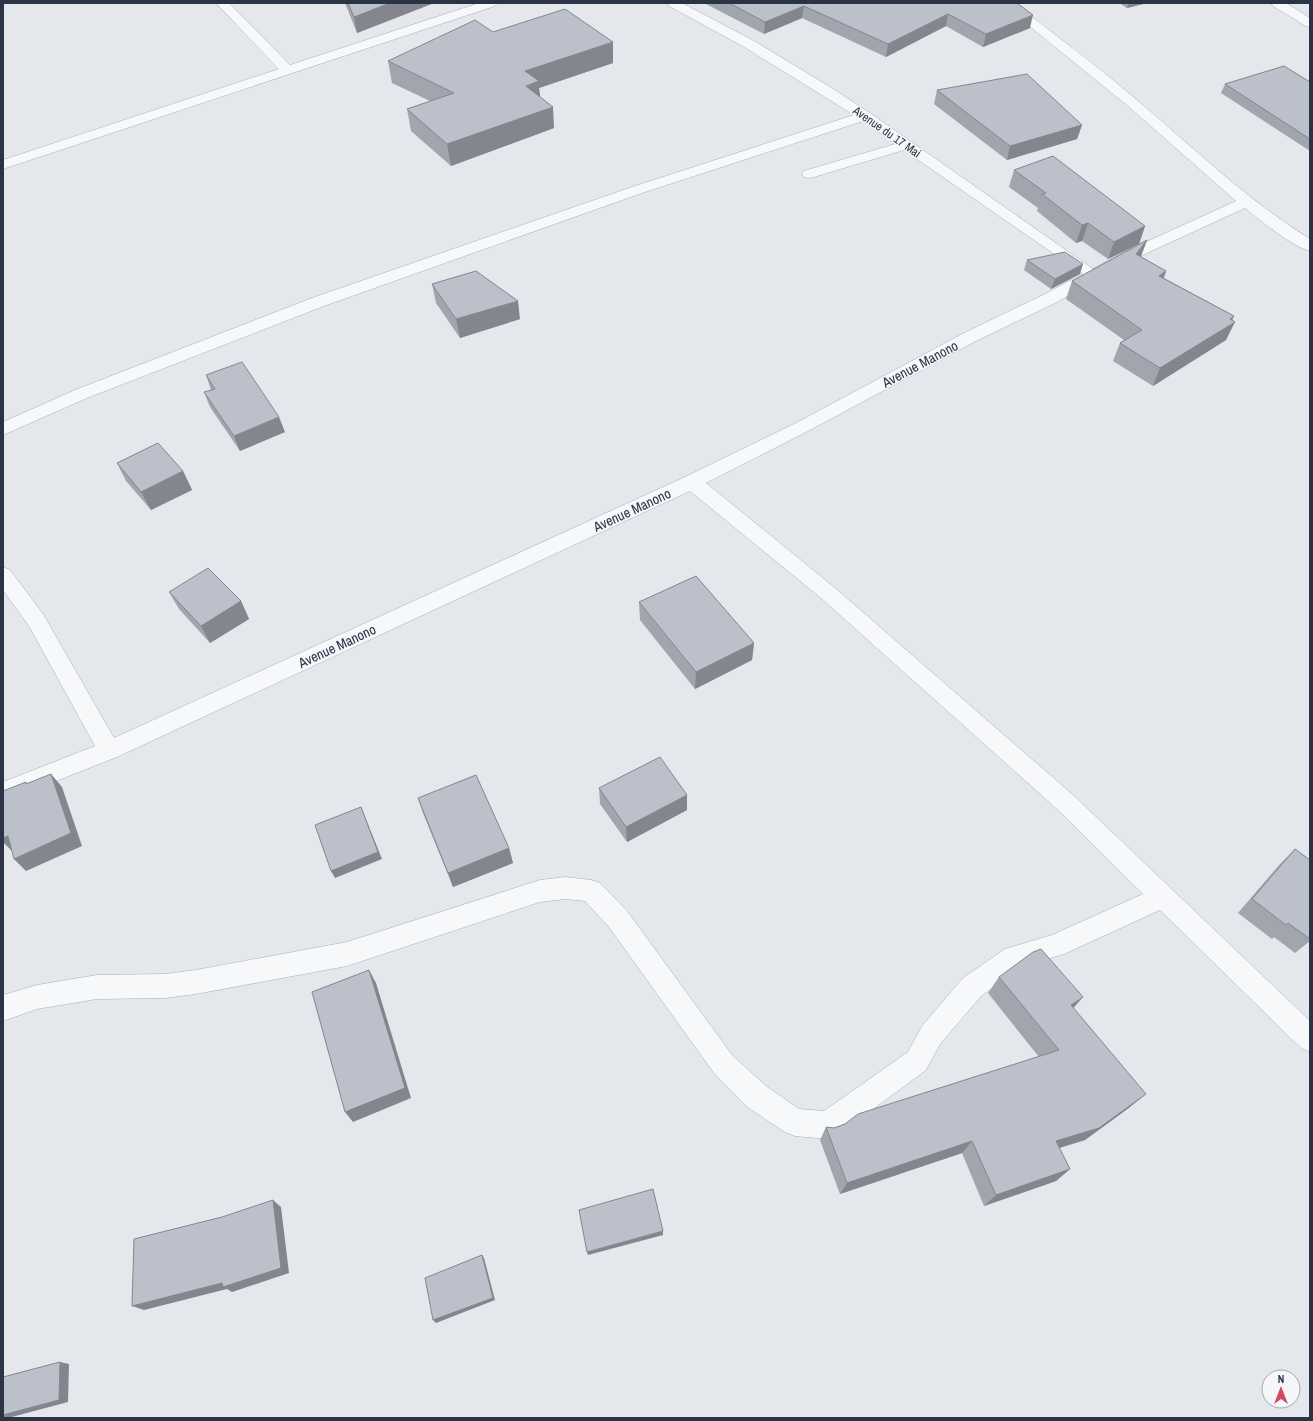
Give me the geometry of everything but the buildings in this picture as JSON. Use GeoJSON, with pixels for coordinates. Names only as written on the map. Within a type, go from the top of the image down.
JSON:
{"type":"FeatureCollection","features":[{"type":"Feature","properties":{"kind":"street"},"geometry":{"type":"LineString","coordinates":[[222,3],[286,70]]}},
{"type":"Feature","properties":{"kind":"street"},"geometry":{"type":"LineString","coordinates":[[3,165],[492,3]]}},
{"type":"Feature","properties":{"kind":"street","name":"Avenue du 17 Mai"},"geometry":{"type":"LineString","coordinates":[[673,3],[752,45],[865,116],[1092,274]]}},
{"type":"Feature","properties":{"kind":"street"},"geometry":{"type":"LineString","coordinates":[[1007,3],[1125,97],[1265,217],[1310,246]]}},
{"type":"Feature","properties":{"kind":"street"},"geometry":{"type":"LineString","coordinates":[[1277,3],[1310,23]]}},
{"type":"Feature","properties":{"kind":"street"},"geometry":{"type":"LineString","coordinates":[[3,429],[81,394],[318,302],[637,190],[865,116]]}},
{"type":"Feature","properties":{"kind":"street"},"geometry":{"type":"LineString","coordinates":[[809,174],[906,145]]}},
{"type":"Feature","properties":{"kind":"street","name":"Avenue Manono"},"geometry":{"type":"LineString","coordinates":[[3,792],[109,750],[692,482],[804,426],[970,337],[1049,299],[1092,274],[1247,202]]}},
{"type":"Feature","properties":{"kind":"street"},"geometry":{"type":"LineString","coordinates":[[692,482],[828,593],[1065,802],[1310,1039]]}},
{"type":"Feature","properties":{"kind":"street"},"geometry":{"type":"LineString","coordinates":[[3,575],[36,620],[109,750]]}},
{"type":"Feature","properties":{"kind":"street"},"geometry":{"type":"LineString","coordinates":[[3,1008],[37,997],[97,987],[165,986],[189,983],[347,954],[540,891],[565,888],[591,891],[618,919],[723,1064],[756,1096],[795,1122],[828,1125],[917,1061],[932,1035],[972,987],[1014,957],[1055,946],[1163,897]]}}]}
